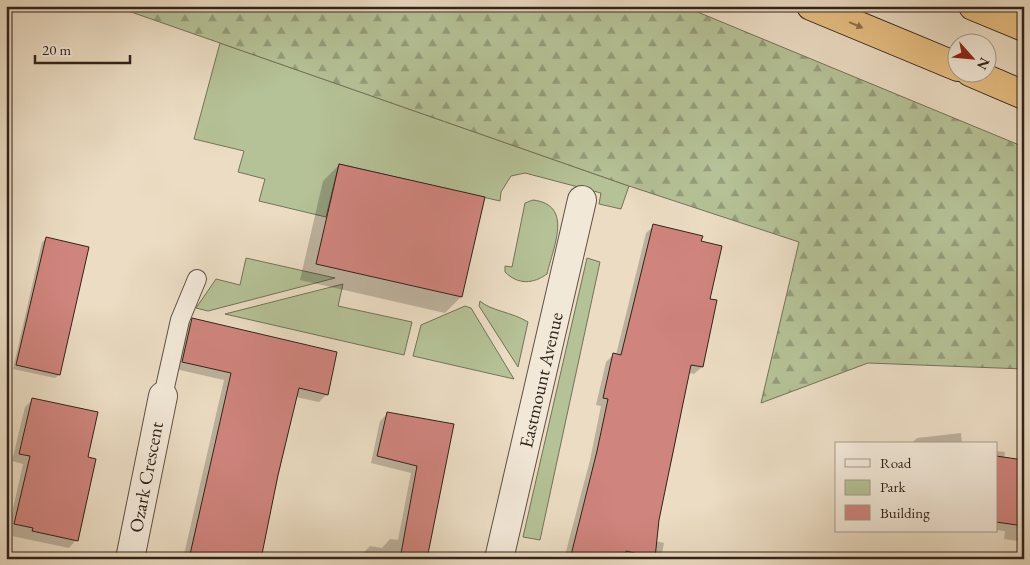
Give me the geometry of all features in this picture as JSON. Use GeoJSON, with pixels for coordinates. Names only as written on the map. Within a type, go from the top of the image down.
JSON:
{"type":"FeatureCollection","features":[{"type":"Feature","properties":{"kind":"highway"},"geometry":{"type":"LineString","coordinates":[[811,6],[948,63]]}},
{"type":"Feature","properties":{"kind":"highway"},"geometry":{"type":"LineString","coordinates":[[973,6],[1024,27]]}},
{"type":"Feature","properties":{"kind":"highway"},"geometry":{"type":"LineString","coordinates":[[993,82],[1024,95]]}},
{"type":"Feature","properties":{"kind":"street","name":"Eastmount Avenue"},"geometry":{"type":"LineString","coordinates":[[500,559],[582,200]]}},
{"type":"Feature","properties":{"kind":"street","name":"Ozark Crescent"},"geometry":{"type":"LineString","coordinates":[[130,559],[162,396]]}},
{"type":"Feature","properties":{"kind":"lane"},"geometry":{"type":"LineString","coordinates":[[162,396],[180,320],[197,279]]}},
{"type":"Feature","properties":{"kind":"green space"},"geometry":{"type":"Polygon","coordinates":[[[114,6],[683,6],[1024,147],[1024,369],[868,363],[761,403],[799,242],[629,186],[114,6]]]}},
{"type":"Feature","properties":{"kind":"green space"},"geometry":{"type":"Polygon","coordinates":[[[220,43],[629,186],[621,209],[599,204],[601,193],[525,173],[511,176],[501,192],[500,201],[339,164],[326,217],[259,201],[265,179],[238,172],[244,151],[194,139],[220,43]]]}},
{"type":"Feature","properties":{"kind":"green space"},"geometry":{"type":"Polygon","coordinates":[[[533,200],[546,204],[553,210],[557,218],[558,229],[547,274],[536,280],[526,282],[510,276],[505,272],[505,266],[512,267],[525,203],[533,200]]]}},
{"type":"Feature","properties":{"kind":"green space"},"geometry":{"type":"Polygon","coordinates":[[[246,258],[335,278],[208,311],[196,308],[216,279],[240,285],[246,258]]]}},
{"type":"Feature","properties":{"kind":"green space"},"geometry":{"type":"Polygon","coordinates":[[[587,258],[600,262],[540,540],[523,537],[587,258]]]}},
{"type":"Feature","properties":{"kind":"green space"},"geometry":{"type":"Polygon","coordinates":[[[343,284],[338,306],[412,322],[404,355],[225,314],[343,284]]]}},
{"type":"Feature","properties":{"kind":"green space"},"geometry":{"type":"Polygon","coordinates":[[[480,301],[528,322],[518,367],[479,306],[480,301]]]}},
{"type":"Feature","properties":{"kind":"green space"},"geometry":{"type":"Polygon","coordinates":[[[465,306],[471,308],[514,379],[413,356],[421,325],[465,306]]]}},
{"type":"Feature","properties":{"kind":"building"},"geometry":{"type":"Polygon","coordinates":[[[339,164],[485,197],[462,297],[316,264],[339,164]]]}},
{"type":"Feature","properties":{"kind":"building"},"geometry":{"type":"Polygon","coordinates":[[[653,224],[703,236],[701,241],[722,246],[710,299],[717,300],[703,367],[691,365],[659,520],[655,558],[626,551],[624,559],[570,559],[608,399],[603,398],[613,353],[621,355],[653,224]]]}},
{"type":"Feature","properties":{"kind":"building"},"geometry":{"type":"Polygon","coordinates":[[[46,237],[89,247],[60,375],[16,365],[46,237]]]}},
{"type":"Feature","properties":{"kind":"building"},"geometry":{"type":"Polygon","coordinates":[[[192,318],[337,352],[328,395],[299,388],[278,475],[261,559],[189,559],[231,373],[182,362],[192,318]]]}},
{"type":"Feature","properties":{"kind":"building"},"geometry":{"type":"Polygon","coordinates":[[[32,398],[98,412],[88,457],[96,459],[78,541],[32,531],[33,528],[14,524],[30,456],[19,454],[32,398]]]}},
{"type":"Feature","properties":{"kind":"building"},"geometry":{"type":"Polygon","coordinates":[[[387,412],[454,424],[427,559],[400,559],[417,466],[377,456],[387,412]]]}},
{"type":"Feature","properties":{"kind":"building"},"geometry":{"type":"Polygon","coordinates":[[[998,456],[1024,460],[1024,526],[998,522],[998,456]]]}}]}
